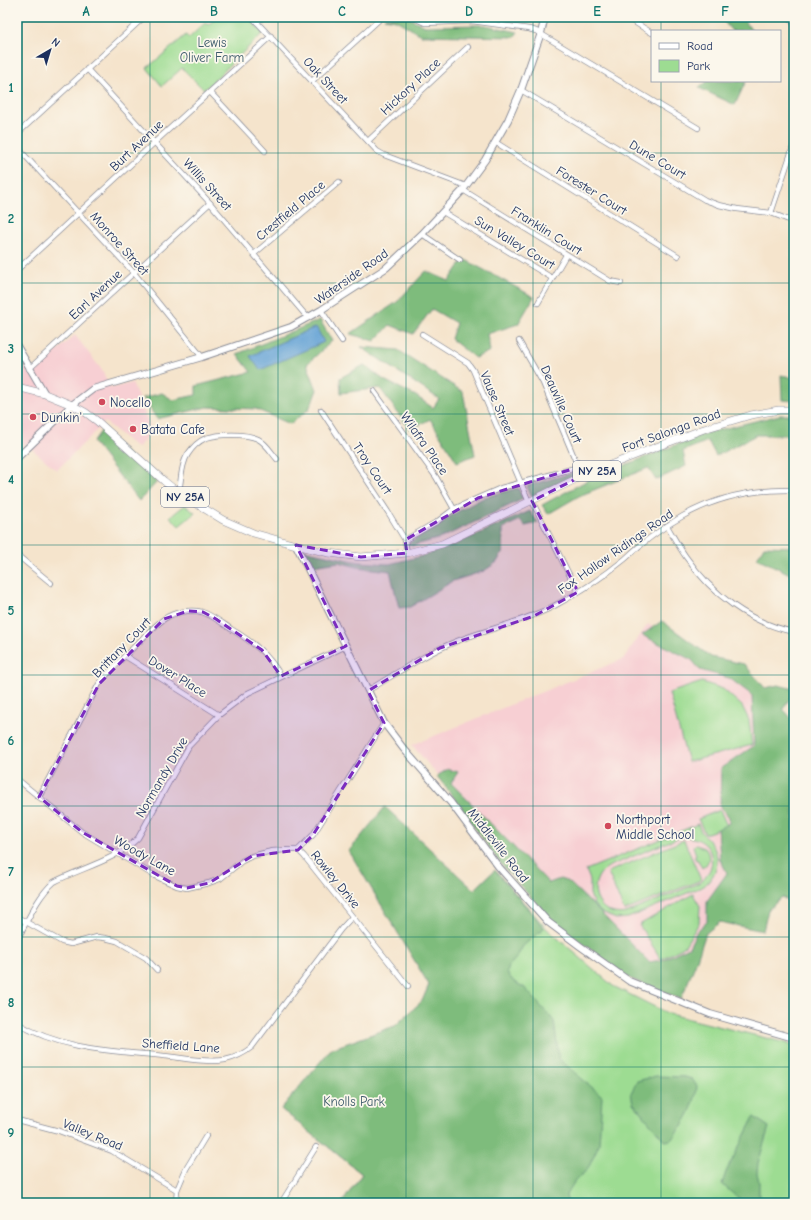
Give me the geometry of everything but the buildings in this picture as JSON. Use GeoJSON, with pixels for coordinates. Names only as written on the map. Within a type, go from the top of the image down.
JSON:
{"type":"FeatureCollection","features":[{"type":"Feature","properties":{"kind":"main road","name":"Waterside Road"},"geometry":{"type":"LineString","coordinates":[[17,458],[72,405],[93,389],[202,357],[291,327],[321,310],[386,268],[443,212],[464,188],[485,160],[508,120],[521,90],[545,17]]}},
{"type":"Feature","properties":{"kind":"main road"},"geometry":{"type":"LineString","coordinates":[[17,346],[44,394]]}},
{"type":"Feature","properties":{"kind":"main road","name":"Fort Salonga Road"},"geometry":{"type":"LineString","coordinates":[[17,386],[44,394],[85,412],[179,493],[236,527],[329,553],[361,556],[407,553],[442,544],[582,476],[651,449],[751,415],[779,410],[794,410]]}},
{"type":"Feature","properties":{"kind":"main road","name":"Middleville Road"},"geometry":{"type":"LineString","coordinates":[[296,545],[384,723],[403,748],[451,803],[498,866],[548,922],[629,981],[710,1014],[794,1038]]}},
{"type":"Feature","properties":{"kind":"street"},"geometry":{"type":"LineString","coordinates":[[17,23],[23,17]]}},
{"type":"Feature","properties":{"kind":"street"},"geometry":{"type":"LineString","coordinates":[[17,134],[144,17]]}},
{"type":"Feature","properties":{"kind":"street","name":"Oak Street"},"geometry":{"type":"LineString","coordinates":[[252,17],[377,151],[384,155]]}},
{"type":"Feature","properties":{"kind":"street"},"geometry":{"type":"LineString","coordinates":[[257,22],[263,17]]}},
{"type":"Feature","properties":{"kind":"street"},"geometry":{"type":"LineString","coordinates":[[312,81],[382,17]]}},
{"type":"Feature","properties":{"kind":"street"},"geometry":{"type":"LineString","coordinates":[[412,17],[425,23],[472,21],[529,29],[541,33],[698,128]]}},
{"type":"Feature","properties":{"kind":"street"},"geometry":{"type":"LineString","coordinates":[[626,17],[651,32]]}},
{"type":"Feature","properties":{"kind":"street"},"geometry":{"type":"LineString","coordinates":[[789,17],[794,24]]}},
{"type":"Feature","properties":{"kind":"street","name":"Burt Avenue"},"geometry":{"type":"LineString","coordinates":[[17,270],[271,36]]}},
{"type":"Feature","properties":{"kind":"street","name":"Hickory Place"},"geometry":{"type":"LineString","coordinates":[[368,141],[468,48]]}},
{"type":"Feature","properties":{"kind":"street","name":"Willis Street"},"geometry":{"type":"LineString","coordinates":[[87,69],[210,203],[308,318]]}},
{"type":"Feature","properties":{"kind":"street","name":"Dune Court"},"geometry":{"type":"LineString","coordinates":[[521,90],[705,200],[737,209],[772,213],[794,222]]}},
{"type":"Feature","properties":{"kind":"street"},"geometry":{"type":"LineString","coordinates":[[210,92],[265,151]]}},
{"type":"Feature","properties":{"kind":"street","name":"Forester Court"},"geometry":{"type":"LineString","coordinates":[[495,142],[678,256]]}},
{"type":"Feature","properties":{"kind":"street"},"geometry":{"type":"LineString","coordinates":[[772,213],[794,144]]}},
{"type":"Feature","properties":{"kind":"street","name":"Monroe Street"},"geometry":{"type":"LineString","coordinates":[[17,147],[134,273],[202,357]]}},
{"type":"Feature","properties":{"kind":"street","name":"Franklin Court"},"geometry":{"type":"LineString","coordinates":[[384,155],[464,188],[566,255],[610,281],[621,283]]}},
{"type":"Feature","properties":{"kind":"street","name":"Crestfield Place"},"geometry":{"type":"LineString","coordinates":[[254,254],[339,182]]}},
{"type":"Feature","properties":{"kind":"street","name":"Earl Avenue"},"geometry":{"type":"LineString","coordinates":[[29,369],[210,203]]}},
{"type":"Feature","properties":{"kind":"street","name":"Sun Valley Court"},"geometry":{"type":"LineString","coordinates":[[443,212],[552,278],[566,255]]}},
{"type":"Feature","properties":{"kind":"street"},"geometry":{"type":"LineString","coordinates":[[422,234],[460,260]]}},
{"type":"Feature","properties":{"kind":"street"},"geometry":{"type":"LineString","coordinates":[[538,303],[552,278]]}},
{"type":"Feature","properties":{"kind":"street"},"geometry":{"type":"LineString","coordinates":[[321,310],[342,342]]}},
{"type":"Feature","properties":{"kind":"street","name":"Vause Street"},"geometry":{"type":"LineString","coordinates":[[422,334],[468,363],[473,370],[520,483],[578,592]]}},
{"type":"Feature","properties":{"kind":"street","name":"Deauville Court"},"geometry":{"type":"LineString","coordinates":[[520,341],[542,383],[582,476]]}},
{"type":"Feature","properties":{"kind":"street","name":"Wilafra Place"},"geometry":{"type":"LineString","coordinates":[[374,391],[436,477],[454,509]]}},
{"type":"Feature","properties":{"kind":"street","name":"Troy Court"},"geometry":{"type":"LineString","coordinates":[[321,410],[405,540]]}},
{"type":"Feature","properties":{"kind":"street"},"geometry":{"type":"LineString","coordinates":[[179,493],[187,454],[195,445],[205,439],[217,436],[247,436],[258,440],[265,445],[277,459]]}},
{"type":"Feature","properties":{"kind":"street"},"geometry":{"type":"LineString","coordinates":[[407,553],[405,540],[438,521],[454,509],[501,488],[579,467]]}},
{"type":"Feature","properties":{"kind":"street","name":"Fox Hollow Ridings Road"},"geometry":{"type":"LineString","coordinates":[[367,689],[372,688],[440,648],[534,616],[578,592],[611,570],[641,544],[697,508],[729,497],[766,490],[794,490]]}},
{"type":"Feature","properties":{"kind":"street"},"geometry":{"type":"LineString","coordinates":[[667,526],[686,557],[702,577],[718,593],[736,608],[751,616],[768,624],[794,632]]}},
{"type":"Feature","properties":{"kind":"street"},"geometry":{"type":"LineString","coordinates":[[17,555],[51,583]]}},
{"type":"Feature","properties":{"kind":"street","name":"Brittany Court"},"geometry":{"type":"LineString","coordinates":[[39,797],[99,684],[108,672],[164,619],[175,614],[188,611],[202,612],[249,640],[262,650],[273,662],[281,676]]}},
{"type":"Feature","properties":{"kind":"street","name":"Normandy Drive"},"geometry":{"type":"LineString","coordinates":[[17,940],[40,897],[54,882],[118,854],[130,846],[138,838],[189,746],[219,715],[238,699],[248,693],[346,646]]}},
{"type":"Feature","properties":{"kind":"street","name":"Dover Place"},"geometry":{"type":"LineString","coordinates":[[125,656],[219,715]]}},
{"type":"Feature","properties":{"kind":"street","name":"Rowley Drive"},"geometry":{"type":"LineString","coordinates":[[384,723],[313,835],[298,850],[408,986]]}},
{"type":"Feature","properties":{"kind":"street","name":"Woody Lane"},"geometry":{"type":"LineString","coordinates":[[17,779],[82,832],[155,876],[177,886],[187,888],[204,885],[220,879],[252,856],[272,851],[298,850]]}},
{"type":"Feature","properties":{"kind":"street"},"geometry":{"type":"LineString","coordinates":[[17,917],[58,940],[71,944],[97,937],[117,941],[146,958],[157,970]]}},
{"type":"Feature","properties":{"kind":"street","name":"Sheffield Lane"},"geometry":{"type":"LineString","coordinates":[[17,1023],[48,1038],[64,1043],[99,1049],[210,1061],[234,1058],[252,1047],[341,928],[352,917]]}},
{"type":"Feature","properties":{"kind":"street","name":"Valley Road"},"geometry":{"type":"LineString","coordinates":[[17,1120],[58,1131],[112,1151],[177,1190]]}},
{"type":"Feature","properties":{"kind":"street"},"geometry":{"type":"LineString","coordinates":[[176,1203],[177,1190],[186,1169],[206,1136]]}},
{"type":"Feature","properties":{"kind":"street"},"geometry":{"type":"LineString","coordinates":[[281,1203],[316,1147]]}},
{"type":"Feature","properties":{"kind":"highlighted area"},"geometry":{"type":"Polygon","coordinates":[[[579,467],[582,476],[532,501],[578,592],[534,616],[440,648],[368,691],[384,723],[313,835],[298,850],[252,856],[209,883],[187,888],[177,886],[82,832],[39,797],[99,684],[164,619],[188,611],[203,612],[262,650],[281,676],[346,646],[296,545],[361,557],[407,553],[405,540],[478,498],[579,467]]]}},
{"type":"Feature","properties":{"kind":"shaded area"},"geometry":{"type":"Polygon","coordinates":[[[75,335],[101,369],[111,388],[132,383],[152,431],[137,448],[105,422],[57,470],[26,444],[17,451],[17,352],[30,374],[75,335]]]}},
{"type":"Feature","properties":{"kind":"shaded area","name":"Northport Middle School"},"geometry":{"type":"Polygon","coordinates":[[[648,624],[794,719],[794,736],[752,778],[719,897],[693,967],[652,983],[455,796],[412,745],[623,659],[648,624]]]}},
{"type":"Feature","properties":{"kind":"green space","name":"Lewis Oliver Farm"},"geometry":{"type":"Polygon","coordinates":[[[217,17],[248,17],[263,33],[204,90],[182,68],[162,86],[147,68],[186,35],[189,38],[205,23],[208,25],[217,17]]]}},
{"type":"Feature","properties":{"kind":"green space"},"geometry":{"type":"Polygon","coordinates":[[[407,17],[425,26],[485,25],[518,32],[514,37],[421,35],[396,20],[384,18],[407,17]]]}},
{"type":"Feature","properties":{"kind":"green space"},"geometry":{"type":"Polygon","coordinates":[[[720,17],[742,17],[751,30],[731,30],[720,17]]]}},
{"type":"Feature","properties":{"kind":"green space"},"geometry":{"type":"Polygon","coordinates":[[[707,82],[746,82],[735,105],[699,88],[707,82]]]}},
{"type":"Feature","properties":{"kind":"green space"},"geometry":{"type":"Polygon","coordinates":[[[464,259],[534,297],[518,324],[487,334],[490,351],[475,358],[451,339],[456,323],[432,309],[413,334],[390,325],[375,341],[350,334],[397,302],[426,271],[449,281],[464,259]]]}},
{"type":"Feature","properties":{"kind":"green space"},"geometry":{"type":"Polygon","coordinates":[[[320,320],[332,341],[307,364],[317,390],[309,409],[290,424],[256,409],[207,407],[157,419],[143,398],[162,393],[173,400],[196,395],[196,386],[251,372],[237,354],[320,320]]]}},
{"type":"Feature","properties":{"kind":"green space"},"geometry":{"type":"Polygon","coordinates":[[[361,347],[398,350],[463,392],[475,455],[457,462],[430,419],[410,430],[380,388],[341,393],[340,378],[364,365],[384,380],[416,396],[433,408],[439,399],[361,347]]]}},
{"type":"Feature","properties":{"kind":"green space"},"geometry":{"type":"Polygon","coordinates":[[[781,375],[794,378],[794,401],[782,400],[781,375]]]}},
{"type":"Feature","properties":{"kind":"green space"},"geometry":{"type":"Polygon","coordinates":[[[780,415],[794,415],[794,435],[756,435],[716,456],[708,441],[683,451],[686,466],[656,480],[648,468],[579,496],[548,514],[542,505],[588,480],[706,433],[780,415]]]}},
{"type":"Feature","properties":{"kind":"green space"},"geometry":{"type":"Polygon","coordinates":[[[102,430],[157,482],[139,501],[93,442],[102,430]]]}},
{"type":"Feature","properties":{"kind":"green space"},"geometry":{"type":"Polygon","coordinates":[[[575,472],[576,475],[531,496],[527,486],[575,472]]]}},
{"type":"Feature","properties":{"kind":"green space"},"geometry":{"type":"Polygon","coordinates":[[[518,488],[523,499],[441,538],[411,546],[409,543],[457,512],[485,497],[518,488]]]}},
{"type":"Feature","properties":{"kind":"green space"},"geometry":{"type":"Polygon","coordinates":[[[185,505],[195,513],[179,526],[170,517],[185,505]]]}},
{"type":"Feature","properties":{"kind":"green space"},"geometry":{"type":"Polygon","coordinates":[[[530,511],[538,523],[525,526],[520,520],[503,528],[503,552],[497,562],[484,571],[453,581],[410,607],[399,608],[390,571],[357,567],[339,562],[312,566],[303,550],[358,562],[389,564],[419,557],[452,546],[530,511]]]}},
{"type":"Feature","properties":{"kind":"green space"},"geometry":{"type":"Polygon","coordinates":[[[764,546],[794,547],[794,576],[757,558],[764,546]]]}},
{"type":"Feature","properties":{"kind":"green space"},"geometry":{"type":"Polygon","coordinates":[[[662,621],[711,657],[744,664],[765,688],[778,685],[794,689],[794,692],[783,709],[794,721],[794,904],[782,897],[768,910],[763,931],[720,922],[706,933],[681,999],[629,978],[552,921],[500,863],[437,776],[448,769],[458,772],[451,783],[549,883],[560,879],[569,882],[649,962],[662,960],[689,947],[697,931],[707,922],[707,901],[727,873],[720,859],[718,829],[729,823],[729,817],[720,807],[721,768],[754,746],[752,695],[729,678],[700,670],[692,660],[642,635],[662,621]]]}},
{"type":"Feature","properties":{"kind":"green space"},"geometry":{"type":"Polygon","coordinates":[[[702,682],[723,689],[742,706],[749,720],[752,745],[688,762],[669,693],[702,682]]]}},
{"type":"Feature","properties":{"kind":"green space","name":"Knolls Park"},"geometry":{"type":"Polygon","coordinates":[[[385,807],[474,890],[495,870],[544,928],[523,946],[517,957],[509,966],[507,973],[514,982],[524,987],[554,1021],[559,1059],[602,1096],[599,1144],[588,1169],[575,1181],[566,1195],[568,1203],[342,1203],[362,1174],[281,1109],[331,1049],[395,1026],[422,1001],[429,985],[349,851],[385,807]]]}},
{"type":"Feature","properties":{"kind":"green space"},"geometry":{"type":"Polygon","coordinates":[[[720,810],[727,826],[705,834],[698,819],[720,810]]]}},
{"type":"Feature","properties":{"kind":"green space"},"geometry":{"type":"Polygon","coordinates":[[[698,824],[702,833],[714,848],[717,860],[717,866],[712,877],[704,886],[628,918],[616,919],[602,913],[594,905],[590,894],[590,880],[586,870],[698,824]],[[687,837],[678,838],[610,866],[602,872],[597,880],[595,889],[601,904],[607,910],[616,913],[626,913],[701,882],[707,875],[712,861],[708,848],[703,842],[687,837]]]}},
{"type":"Feature","properties":{"kind":"green space"},"geometry":{"type":"Polygon","coordinates":[[[684,840],[701,880],[624,911],[608,872],[684,840]]]}},
{"type":"Feature","properties":{"kind":"green space"},"geometry":{"type":"Polygon","coordinates":[[[696,845],[705,848],[709,857],[707,864],[702,868],[694,856],[696,855],[693,846],[696,845]]]}},
{"type":"Feature","properties":{"kind":"green space","name":"Knolls Park"},"geometry":{"type":"Polygon","coordinates":[[[495,870],[547,929],[613,986],[669,1014],[794,1045],[794,1203],[342,1203],[362,1174],[281,1109],[331,1049],[395,1026],[422,1002],[443,950],[474,890],[495,870]]]}},
{"type":"Feature","properties":{"kind":"green space"},"geometry":{"type":"Polygon","coordinates":[[[693,894],[700,906],[699,923],[684,947],[661,959],[639,925],[693,894]]]}},
{"type":"Feature","properties":{"kind":"green space"},"geometry":{"type":"Polygon","coordinates":[[[656,1076],[685,1077],[692,1079],[697,1086],[691,1109],[671,1140],[665,1141],[633,1103],[631,1093],[637,1081],[656,1076]]]}},
{"type":"Feature","properties":{"kind":"green space"},"geometry":{"type":"Polygon","coordinates":[[[754,1117],[769,1127],[758,1163],[757,1173],[759,1182],[759,1201],[749,1202],[739,1198],[722,1184],[726,1172],[754,1117]]]}},
{"type":"Feature","properties":{"kind":"water"},"geometry":{"type":"Polygon","coordinates":[[[316,327],[324,342],[260,370],[250,356],[316,327]]]}},
{"type":"Feature","properties":{"kind":"place","name":"Nocello"},"geometry":{"type":"Point","coordinates":[102,402]}},
{"type":"Feature","properties":{"kind":"place","name":"Dunkin'"},"geometry":{"type":"Point","coordinates":[33,417]}},
{"type":"Feature","properties":{"kind":"place","name":"Batata Cafe"},"geometry":{"type":"Point","coordinates":[133,429]}},
{"type":"Feature","properties":{"kind":"place","name":"Northport Middle School"},"geometry":{"type":"Point","coordinates":[608,826]}}]}
